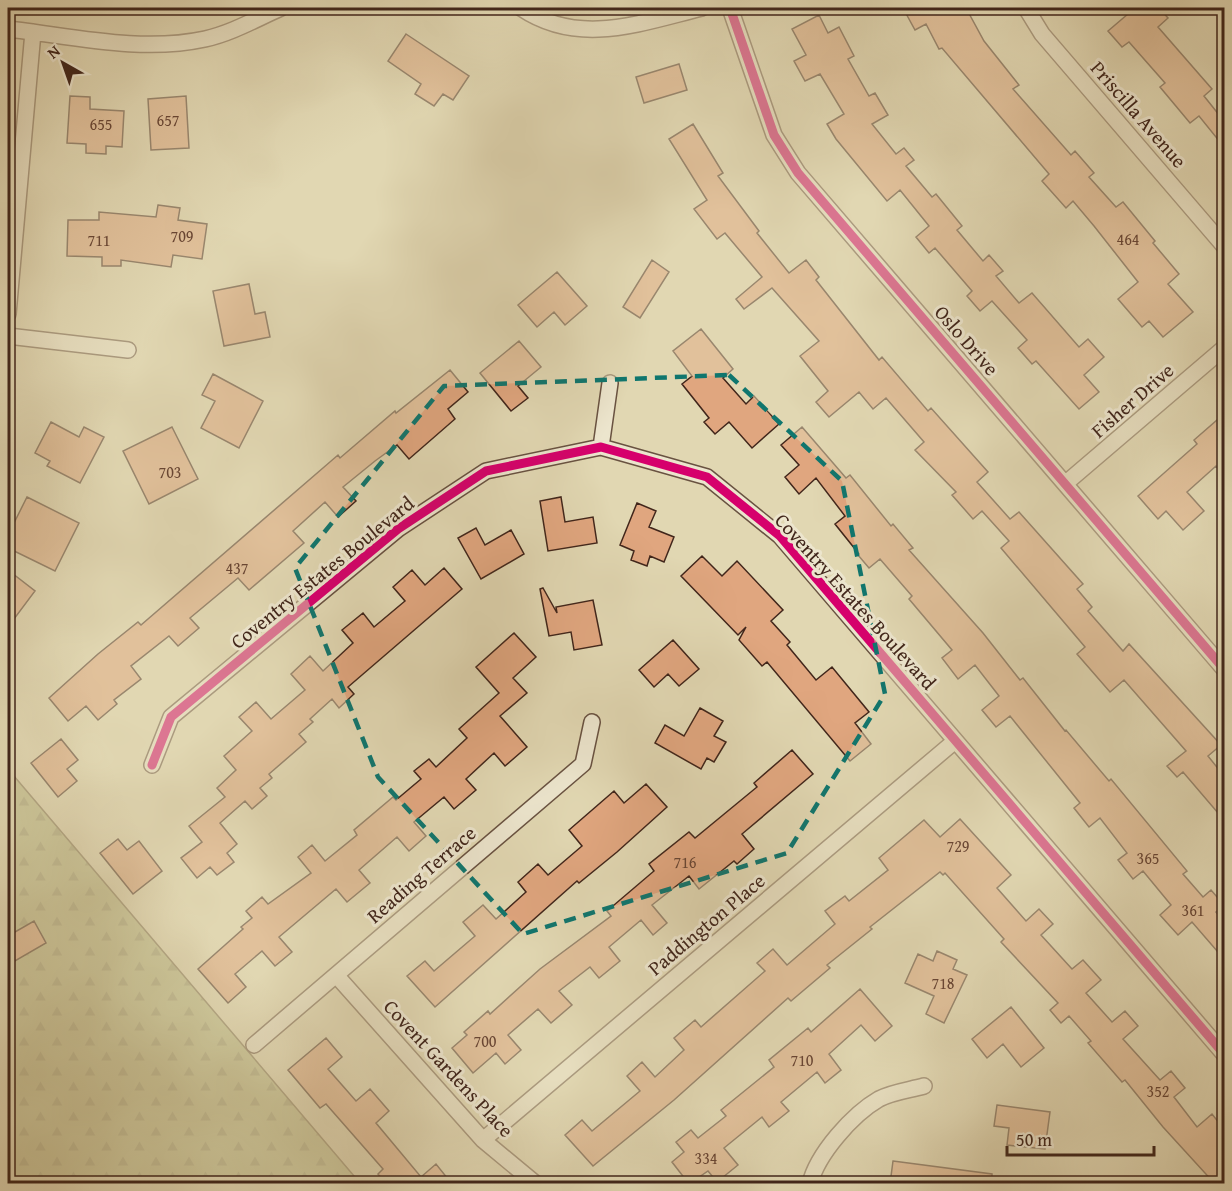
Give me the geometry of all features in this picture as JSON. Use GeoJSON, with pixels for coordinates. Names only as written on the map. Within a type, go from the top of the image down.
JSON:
{"type":"FeatureCollection","features":[{"type":"Feature","properties":{"kind":"street"},"geometry":{"type":"LineString","coordinates":[[8,29],[166,44],[204,39],[234,30],[281,8]]}},
{"type":"Feature","properties":{"kind":"street"},"geometry":{"type":"LineString","coordinates":[[521,8],[534,17],[569,28],[613,30],[702,8]]}},
{"type":"Feature","properties":{"kind":"street","name":"Oslo Drive"},"geometry":{"type":"LineString","coordinates":[[730,8],[774,135],[798,173],[1224,669]]}},
{"type":"Feature","properties":{"kind":"street","name":"Priscilla Avenue"},"geometry":{"type":"LineString","coordinates":[[1026,8],[1042,34],[1224,246]]}},
{"type":"Feature","properties":{"kind":"street"},"geometry":{"type":"LineString","coordinates":[[8,314],[33,32]]}},
{"type":"Feature","properties":{"kind":"street"},"geometry":{"type":"LineString","coordinates":[[8,336],[128,350]]}},
{"type":"Feature","properties":{"kind":"street","name":"Fisher Drive"},"geometry":{"type":"LineString","coordinates":[[1066,483],[1224,348]]}},
{"type":"Feature","properties":{"kind":"street"},"geometry":{"type":"LineString","coordinates":[[601,447],[610,383]]}},
{"type":"Feature","properties":{"kind":"street","name":"Coventry Estates Boulevard"},"geometry":{"type":"LineString","coordinates":[[152,765],[171,717],[398,529],[486,471],[601,447],[707,477],[780,536],[1224,1054]]}},
{"type":"Feature","properties":{"kind":"street","name":"Reading Terrace"},"geometry":{"type":"LineString","coordinates":[[254,1045],[583,764],[592,722]]}},
{"type":"Feature","properties":{"kind":"street","name":"Paddington Place"},"geometry":{"type":"LineString","coordinates":[[483,1140],[955,741]]}},
{"type":"Feature","properties":{"kind":"street","name":"Covent Gardens Place"},"geometry":{"type":"LineString","coordinates":[[336,975],[483,1140],[536,1184]]}},
{"type":"Feature","properties":{"kind":"street"},"geometry":{"type":"LineString","coordinates":[[810,1184],[813,1172],[843,1129],[880,1099],[924,1086]]}},
{"type":"Feature","properties":{"kind":"highlighted area"},"geometry":{"type":"Polygon","coordinates":[[[729,375],[842,481],[885,694],[787,853],[523,934],[378,777],[295,568],[444,386],[729,375]]]}},
{"type":"Feature","properties":{"kind":"green space"},"geometry":{"type":"Polygon","coordinates":[[[8,769],[360,1183],[8,1183],[8,769]]]}},
{"type":"Feature","properties":{"kind":"building"},"geometry":{"type":"Polygon","coordinates":[[[903,8],[966,8],[984,41],[1019,85],[1013,89],[1071,155],[1075,151],[1094,173],[1089,177],[1116,207],[1123,202],[1155,241],[1153,243],[1179,274],[1168,284],[1193,312],[1163,337],[1149,321],[1142,327],[1118,299],[1138,282],[1073,201],[1066,208],[1042,181],[1049,174],[942,48],[939,49],[926,24],[915,30],[903,8]]]}},
{"type":"Feature","properties":{"kind":"building"},"geometry":{"type":"Polygon","coordinates":[[[1135,8],[1159,8],[1168,18],[1158,27],[1212,89],[1204,96],[1224,121],[1224,147],[1199,116],[1190,123],[1160,87],[1165,83],[1129,42],[1122,47],[1108,31],[1135,8]]]}},
{"type":"Feature","properties":{"kind":"building"},"geometry":{"type":"Polygon","coordinates":[[[819,15],[828,33],[839,27],[854,56],[848,59],[869,96],[875,93],[888,115],[872,124],[896,154],[904,148],[914,160],[906,166],[932,197],[936,194],[962,226],[957,230],[983,261],[989,255],[1003,271],[996,276],[1019,303],[1032,293],[1079,347],[1088,339],[1104,357],[1084,375],[1099,392],[1079,409],[1036,361],[1032,364],[1018,348],[1027,340],[992,301],[980,311],[967,296],[972,291],[935,248],[929,253],[916,237],[929,226],[900,190],[887,201],[836,139],[827,124],[844,114],[820,74],[805,81],[794,61],[806,55],[792,29],[819,15]]]}},
{"type":"Feature","properties":{"kind":"building"},"geometry":{"type":"Polygon","coordinates":[[[406,34],[469,76],[453,100],[443,94],[434,106],[415,94],[421,84],[388,61],[406,34]]]}},
{"type":"Feature","properties":{"kind":"building"},"geometry":{"type":"Polygon","coordinates":[[[679,64],[687,90],[644,103],[636,77],[679,64]]]}},
{"type":"Feature","properties":{"kind":"building"},"geometry":{"type":"Polygon","coordinates":[[[70,96],[90,97],[90,109],[124,111],[122,147],[106,146],[106,154],[86,153],[86,144],[67,143],[70,96]]]}},
{"type":"Feature","properties":{"kind":"building"},"geometry":{"type":"Polygon","coordinates":[[[186,96],[189,148],[151,150],[148,99],[186,96]]]}},
{"type":"Feature","properties":{"kind":"building"},"geometry":{"type":"Polygon","coordinates":[[[693,124],[723,173],[718,176],[759,231],[757,233],[789,273],[806,260],[819,277],[816,280],[879,360],[882,357],[928,411],[931,408],[988,472],[977,482],[1010,519],[1019,512],[1083,584],[1077,589],[1092,607],[1088,611],[1123,651],[1129,644],[1221,745],[1208,756],[1224,776],[1224,820],[1183,772],[1177,777],[1167,766],[1186,751],[1124,680],[1110,692],[1077,654],[1085,647],[1001,548],[1009,541],[982,511],[973,519],[952,495],[956,492],[915,450],[924,442],[886,398],[873,409],[859,392],[829,417],[816,402],[828,391],[800,356],[819,341],[772,288],[744,309],[736,299],[762,277],[725,233],[717,239],[694,209],[707,200],[669,139],[693,124]]]}},
{"type":"Feature","properties":{"kind":"building"},"geometry":{"type":"Polygon","coordinates":[[[158,205],[180,208],[178,220],[207,224],[202,259],[173,255],[171,267],[121,260],[121,266],[102,266],[102,257],[67,256],[68,220],[99,220],[99,212],[156,217],[158,205]]]}},
{"type":"Feature","properties":{"kind":"building"},"geometry":{"type":"Polygon","coordinates":[[[652,260],[669,272],[640,318],[623,307],[652,260]]]}},
{"type":"Feature","properties":{"kind":"building"},"geometry":{"type":"Polygon","coordinates":[[[557,272],[587,306],[565,325],[554,312],[537,327],[518,305],[557,272]]]}},
{"type":"Feature","properties":{"kind":"building"},"geometry":{"type":"Polygon","coordinates":[[[249,284],[255,314],[265,312],[270,337],[224,346],[213,291],[249,284]]]}},
{"type":"Feature","properties":{"kind":"building"},"geometry":{"type":"Polygon","coordinates":[[[701,329],[733,369],[723,378],[746,404],[754,396],[779,424],[752,448],[729,422],[715,434],[704,422],[709,418],[682,384],[692,376],[673,351],[701,329]]]}},
{"type":"Feature","properties":{"kind":"building"},"geometry":{"type":"Polygon","coordinates":[[[519,341],[541,367],[518,386],[528,398],[511,411],[480,373],[519,341]]]}},
{"type":"Feature","properties":{"kind":"building"},"geometry":{"type":"Polygon","coordinates":[[[450,370],[468,392],[448,409],[455,419],[409,459],[397,445],[343,487],[356,501],[338,517],[325,502],[293,531],[304,543],[249,590],[238,578],[190,618],[199,628],[178,646],[169,636],[131,666],[141,679],[114,700],[117,704],[98,720],[86,706],[68,721],[49,698],[138,622],[141,625],[338,455],[340,458],[395,411],[396,413],[450,370]]]}},
{"type":"Feature","properties":{"kind":"building"},"geometry":{"type":"Polygon","coordinates":[[[213,374],[263,401],[239,448],[201,428],[215,401],[202,395],[213,374]]]}},
{"type":"Feature","properties":{"kind":"building"},"geometry":{"type":"Polygon","coordinates":[[[1224,414],[1224,476],[1216,466],[1187,492],[1204,511],[1183,530],[1166,511],[1158,519],[1138,496],[1197,444],[1194,440],[1224,414]]]}},
{"type":"Feature","properties":{"kind":"building"},"geometry":{"type":"Polygon","coordinates":[[[51,422],[79,437],[84,427],[104,437],[80,483],[47,466],[50,461],[35,453],[51,422]]]}},
{"type":"Feature","properties":{"kind":"building"},"geometry":{"type":"Polygon","coordinates":[[[172,427],[198,479],[149,504],[123,451],[172,427]]]}},
{"type":"Feature","properties":{"kind":"building"},"geometry":{"type":"Polygon","coordinates":[[[802,427],[846,478],[850,475],[891,526],[893,524],[913,548],[909,550],[983,633],[1020,680],[1023,678],[1065,731],[1109,781],[1111,779],[1187,871],[1183,874],[1203,897],[1211,890],[1224,905],[1216,912],[1224,921],[1224,959],[1192,922],[1178,935],[1160,915],[1171,905],[1143,871],[1133,879],[1118,860],[1127,853],[1100,818],[1089,827],[1074,808],[1080,803],[1010,716],[996,727],[982,710],[999,696],[975,665],[958,679],[942,658],[952,650],[909,599],[912,596],[880,559],[869,568],[858,555],[835,524],[845,516],[816,478],[799,494],[785,477],[799,465],[781,445],[802,427]]]}},
{"type":"Feature","properties":{"kind":"building"},"geometry":{"type":"Polygon","coordinates":[[[27,497],[79,523],[55,571],[8,548],[8,535],[27,497]]]}},
{"type":"Feature","properties":{"kind":"building"},"geometry":{"type":"Polygon","coordinates":[[[561,497],[565,522],[593,517],[597,543],[548,551],[540,501],[561,497]]]}},
{"type":"Feature","properties":{"kind":"building"},"geometry":{"type":"Polygon","coordinates":[[[637,503],[656,511],[649,527],[674,537],[664,562],[650,556],[647,566],[631,560],[634,551],[620,545],[637,503]]]}},
{"type":"Feature","properties":{"kind":"building"},"geometry":{"type":"Polygon","coordinates":[[[476,528],[485,545],[511,530],[524,554],[481,579],[458,538],[476,528]]]}},
{"type":"Feature","properties":{"kind":"building"},"geometry":{"type":"Polygon","coordinates":[[[702,556],[722,576],[737,561],[783,610],[771,621],[790,642],[787,645],[816,680],[832,667],[869,712],[855,723],[871,744],[850,761],[767,662],[762,666],[739,640],[746,627],[738,635],[681,576],[702,556]]]}},
{"type":"Feature","properties":{"kind":"building"},"geometry":{"type":"Polygon","coordinates":[[[444,568],[462,589],[348,687],[354,694],[339,708],[332,699],[310,719],[313,722],[299,734],[306,742],[269,774],[272,778],[260,788],[267,796],[252,809],[245,801],[220,823],[237,844],[227,853],[234,862],[217,875],[210,867],[197,878],[181,858],[202,842],[189,826],[225,797],[217,788],[236,770],[224,756],[252,731],[239,717],[256,702],[271,719],[305,690],[291,674],[310,656],[323,671],[353,643],[342,630],[363,613],[374,627],[405,601],[393,587],[412,570],[425,585],[444,568]]]}},
{"type":"Feature","properties":{"kind":"building"},"geometry":{"type":"Polygon","coordinates":[[[8,570],[35,591],[8,627],[8,570]]]}},
{"type":"Feature","properties":{"kind":"building"},"geometry":{"type":"Polygon","coordinates":[[[543,588],[557,613],[556,607],[593,600],[602,645],[574,650],[571,632],[549,636],[540,589],[543,588]]]}},
{"type":"Feature","properties":{"kind":"building"},"geometry":{"type":"Polygon","coordinates":[[[514,633],[536,657],[513,678],[527,693],[500,716],[527,747],[505,766],[494,753],[466,779],[476,790],[454,809],[444,797],[414,822],[426,836],[409,851],[397,837],[359,870],[370,883],[347,902],[336,889],[279,937],[292,952],[275,966],[262,951],[235,974],[246,987],[228,1003],[198,969],[243,929],[241,927],[252,918],[246,911],[262,897],[268,904],[311,873],[298,857],[312,845],[325,861],[357,835],[354,830],[393,797],[396,800],[421,779],[414,771],[429,759],[436,767],[467,738],[459,729],[499,693],[476,667],[514,633]]]}},
{"type":"Feature","properties":{"kind":"building"},"geometry":{"type":"Polygon","coordinates":[[[673,640],[699,669],[679,686],[668,674],[654,687],[639,670],[673,640]]]}},
{"type":"Feature","properties":{"kind":"building"},"geometry":{"type":"Polygon","coordinates":[[[700,708],[723,721],[714,736],[726,742],[714,762],[707,758],[701,769],[655,743],[665,725],[684,736],[700,708]]]}},
{"type":"Feature","properties":{"kind":"building"},"geometry":{"type":"Polygon","coordinates":[[[61,739],[78,760],[67,769],[77,781],[58,797],[31,763],[61,739]]]}},
{"type":"Feature","properties":{"kind":"building"},"geometry":{"type":"Polygon","coordinates":[[[792,750],[813,774],[742,834],[754,849],[737,864],[734,861],[699,889],[689,876],[652,905],[667,923],[653,935],[641,920],[609,947],[620,961],[599,978],[590,967],[559,991],[572,1005],[551,1023],[538,1009],[508,1035],[521,1050],[505,1064],[496,1053],[473,1073],[452,1048],[467,1035],[464,1032],[488,1011],[490,1014],[540,969],[611,916],[607,911],[654,871],[649,864],[689,832],[695,838],[757,787],[754,783],[792,750]]]}},
{"type":"Feature","properties":{"kind":"building"},"geometry":{"type":"Polygon","coordinates":[[[646,784],[667,807],[617,852],[579,883],[577,881],[435,1007],[407,976],[425,961],[434,971],[475,936],[463,922],[483,905],[496,919],[526,892],[518,882],[538,864],[548,875],[582,846],[569,830],[614,791],[624,803],[646,784]]]}},
{"type":"Feature","properties":{"kind":"building"},"geometry":{"type":"Polygon","coordinates":[[[960,819],[1011,875],[997,888],[1026,921],[1039,909],[1053,924],[1041,935],[1072,969],[1083,960],[1101,980],[1086,993],[1112,1022],[1125,1011],[1138,1026],[1123,1039],[1160,1080],[1171,1071],[1185,1088],[1174,1097],[1197,1127],[1212,1114],[1224,1129],[1224,1139],[1218,1146],[1224,1153],[1224,1175],[1215,1184],[1163,1127],[1125,1080],[1122,1082],[1088,1043],[1091,1041],[1069,1016],[1061,1023],[1050,1010],[1058,1003],[1001,942],[1004,939],[945,873],[943,875],[940,872],[870,927],[872,929],[827,965],[830,968],[791,1001],[788,998],[674,1100],[593,1166],[565,1135],[582,1120],[592,1131],[640,1091],[627,1076],[642,1062],[655,1077],[684,1050],[674,1038],[695,1020],[701,1027],[765,971],[757,963],[773,949],[787,965],[835,924],[825,911],[845,896],[849,901],[888,870],[879,858],[924,820],[940,837],[960,819]]]}},
{"type":"Feature","properties":{"kind":"building"},"geometry":{"type":"Polygon","coordinates":[[[118,839],[127,850],[139,841],[162,871],[133,894],[100,853],[118,839]]]}},
{"type":"Feature","properties":{"kind":"building"},"geometry":{"type":"Polygon","coordinates":[[[34,921],[46,943],[8,965],[8,936],[34,921]]]}},
{"type":"Feature","properties":{"kind":"building"},"geometry":{"type":"Polygon","coordinates":[[[937,951],[957,960],[953,969],[967,975],[944,1023],[926,1014],[934,996],[905,983],[918,954],[933,961],[937,951]]]}},
{"type":"Feature","properties":{"kind":"building"},"geometry":{"type":"Polygon","coordinates":[[[860,989],[892,1026],[875,1041],[861,1025],[829,1054],[841,1070],[825,1083],[817,1072],[781,1102],[789,1111],[769,1127],[762,1117],[724,1148],[738,1165],[717,1182],[708,1171],[689,1184],[672,1162],[684,1152],[676,1142],[691,1130],[698,1138],[726,1116],[721,1110],[774,1067],[769,1060],[808,1028],[811,1032],[860,989]]]}},
{"type":"Feature","properties":{"kind":"building"},"geometry":{"type":"Polygon","coordinates":[[[1011,1007],[1044,1048],[1021,1067],[1003,1044],[987,1058],[972,1039],[1011,1007]]]}},
{"type":"Feature","properties":{"kind":"building"},"geometry":{"type":"Polygon","coordinates":[[[326,1038],[342,1057],[328,1069],[356,1101],[370,1089],[389,1111],[376,1123],[421,1177],[436,1164],[452,1184],[386,1184],[378,1174],[383,1169],[326,1104],[320,1108],[288,1070],[326,1038]]]}},
{"type":"Feature","properties":{"kind":"building"},"geometry":{"type":"Polygon","coordinates":[[[997,1105],[1050,1112],[1045,1149],[1007,1145],[1009,1128],[994,1126],[997,1105]]]}},
{"type":"Feature","properties":{"kind":"building"},"geometry":{"type":"Polygon","coordinates":[[[893,1161],[992,1174],[992,1184],[890,1184],[893,1161]]]}},
{"type":"Feature","properties":{"kind":"cycle path"},"geometry":{"type":"LineString","coordinates":[[730,8],[774,135],[798,173],[1224,669]]}},
{"type":"Feature","properties":{"kind":"cycle path"},"geometry":{"type":"LineString","coordinates":[[152,765],[171,717],[398,529],[486,471],[601,447],[707,477],[780,536],[1224,1054]]}}]}
